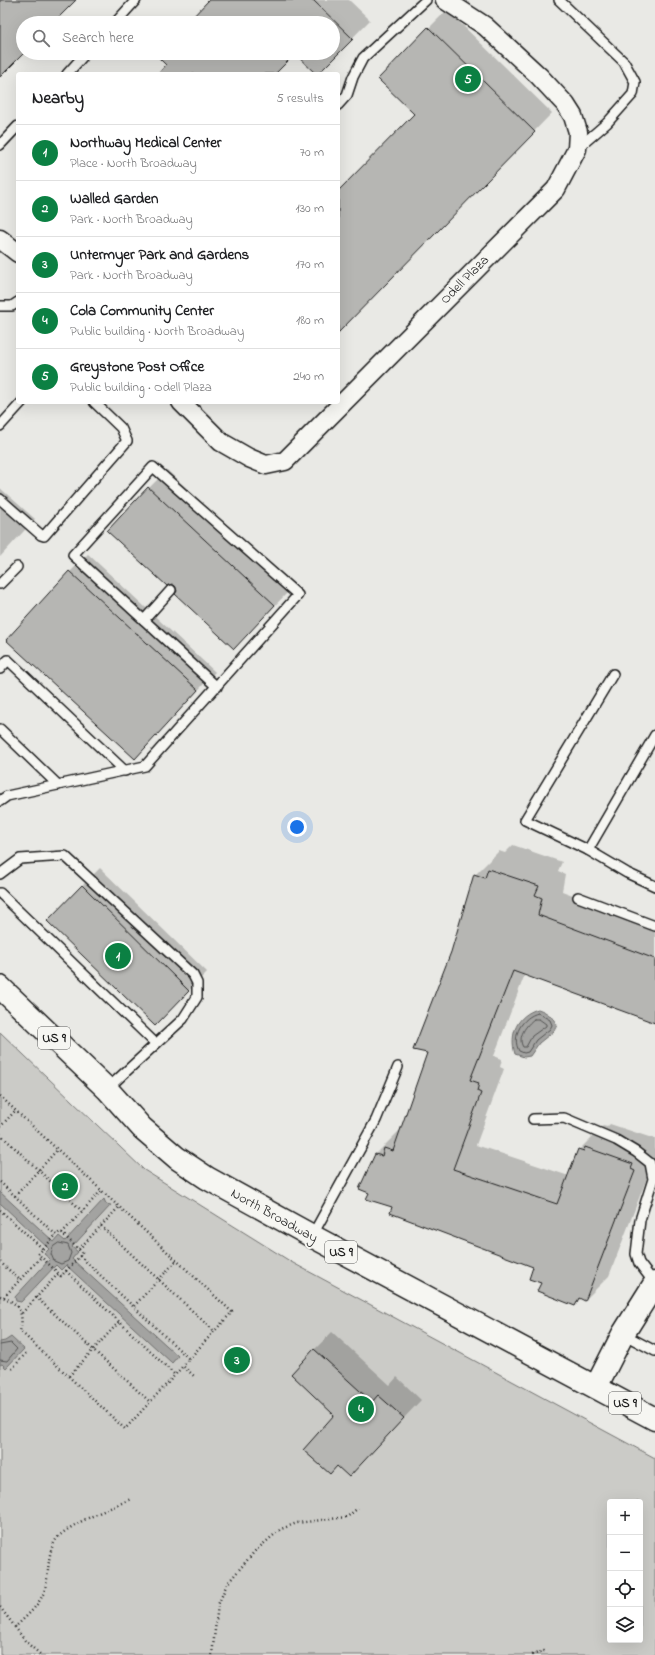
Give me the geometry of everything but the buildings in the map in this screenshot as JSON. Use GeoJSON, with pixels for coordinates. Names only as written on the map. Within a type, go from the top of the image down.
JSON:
{"type":"FeatureCollection","features":[{"type":"Feature","properties":{"kind":"main road","name":"North Broadway"},"geometry":{"type":"LineString","coordinates":[[0,987],[107,1089],[142,1128],[177,1158],[207,1178],[312,1236],[655,1419]]}},
{"type":"Feature","properties":{"kind":"main road"},"geometry":{"type":"LineString","coordinates":[[596,1387],[623,1334],[655,1284]]}},
{"type":"Feature","properties":{"kind":"street","name":"Odell Plaza"},"geometry":{"type":"LineString","coordinates":[[183,404],[221,442],[249,458],[266,465],[284,461],[556,189],[577,149],[578,132],[573,116],[566,105],[539,76],[485,26],[445,0]]}},
{"type":"Feature","properties":{"kind":"street"},"geometry":{"type":"LineString","coordinates":[[0,239],[16,251]]}},
{"type":"Feature","properties":{"kind":"lane"},"geometry":{"type":"LineString","coordinates":[[121,16],[136,0]]}},
{"type":"Feature","properties":{"kind":"lane"},"geometry":{"type":"LineString","coordinates":[[340,103],[347,95],[353,77],[364,58],[426,0]]}},
{"type":"Feature","properties":{"kind":"lane"},"geometry":{"type":"LineString","coordinates":[[559,0],[624,62],[635,82],[633,94],[607,123],[577,149]]}},
{"type":"Feature","properties":{"kind":"lane"},"geometry":{"type":"LineString","coordinates":[[69,72],[80,60]]}},
{"type":"Feature","properties":{"kind":"lane"},"geometry":{"type":"LineString","coordinates":[[0,145],[16,128]]}},
{"type":"Feature","properties":{"kind":"lane"},"geometry":{"type":"LineString","coordinates":[[0,306],[12,306],[16,303]]}},
{"type":"Feature","properties":{"kind":"lane"},"geometry":{"type":"LineString","coordinates":[[0,426],[20,404]]}},
{"type":"Feature","properties":{"kind":"lane"},"geometry":{"type":"LineString","coordinates":[[0,499],[44,536],[127,441],[121,428],[96,404]]}},
{"type":"Feature","properties":{"kind":"lane"},"geometry":{"type":"LineString","coordinates":[[0,801],[7,796],[145,766],[217,687],[298,595],[153,467],[73,556],[217,687]]}},
{"type":"Feature","properties":{"kind":"lane"},"geometry":{"type":"LineString","coordinates":[[0,584],[17,567]]}},
{"type":"Feature","properties":{"kind":"lane"},"geometry":{"type":"LineString","coordinates":[[144,620],[171,590]]}},
{"type":"Feature","properties":{"kind":"lane"},"geometry":{"type":"LineString","coordinates":[[0,669],[8,660],[125,771]]}},
{"type":"Feature","properties":{"kind":"lane"},"geometry":{"type":"LineString","coordinates":[[613,674],[525,820],[588,850],[627,874],[654,883]]}},
{"type":"Feature","properties":{"kind":"lane"},"geometry":{"type":"LineString","coordinates":[[0,729],[58,785]]}},
{"type":"Feature","properties":{"kind":"lane"},"geometry":{"type":"LineString","coordinates":[[588,850],[655,735]]}},
{"type":"Feature","properties":{"kind":"lane"},"geometry":{"type":"LineString","coordinates":[[0,874],[20,859],[64,856],[193,975],[197,983],[197,997],[183,1019],[155,1043],[107,1089]]}},
{"type":"Feature","properties":{"kind":"lane"},"geometry":{"type":"LineString","coordinates":[[0,894],[155,1043]]}},
{"type":"Feature","properties":{"kind":"lane"},"geometry":{"type":"LineString","coordinates":[[578,897],[655,926]]}},
{"type":"Feature","properties":{"kind":"lane"},"geometry":{"type":"LineString","coordinates":[[312,1236],[376,1120],[398,1067]]}},
{"type":"Feature","properties":{"kind":"lane"},"geometry":{"type":"LineString","coordinates":[[533,1119],[564,1118],[616,1140],[636,1152],[650,1163],[653,1179],[640,1220],[636,1254],[639,1264],[655,1284]]}},
{"type":"Feature","properties":{"kind":"lane"},"geometry":{"type":"LineString","coordinates":[[623,1334],[655,1351]]}},
{"type":"Feature","properties":{"kind":"path"},"geometry":{"type":"LineString","coordinates":[[0,1096],[120,1206],[232,1312],[126,1429],[20,1331],[22,1313],[58,1273]]}},
{"type":"Feature","properties":{"kind":"path"},"geometry":{"type":"LineString","coordinates":[[0,1127],[16,1110]]}},
{"type":"Feature","properties":{"kind":"path"},"geometry":{"type":"LineString","coordinates":[[0,1134],[82,1211]]}},
{"type":"Feature","properties":{"kind":"path"},"geometry":{"type":"LineString","coordinates":[[15,1196],[58,1150]]}},
{"type":"Feature","properties":{"kind":"path"},"geometry":{"type":"LineString","coordinates":[[0,1182],[56,1235]]}},
{"type":"Feature","properties":{"kind":"path"},"geometry":{"type":"LineString","coordinates":[[62,1233],[82,1253],[61,1276],[38,1254],[56,1235],[60,1232],[62,1233],[102,1190]]}},
{"type":"Feature","properties":{"kind":"path"},"geometry":{"type":"LineString","coordinates":[[79,1249],[120,1206]]}},
{"type":"Feature","properties":{"kind":"path"},"geometry":{"type":"LineString","coordinates":[[0,1212],[44,1248]]}},
{"type":"Feature","properties":{"kind":"path"},"geometry":{"type":"LineString","coordinates":[[101,1226],[214,1331]]}},
{"type":"Feature","properties":{"kind":"path"},"geometry":{"type":"LineString","coordinates":[[80,1256],[189,1359]]}},
{"type":"Feature","properties":{"kind":"path"},"geometry":{"type":"LineString","coordinates":[[22,1313],[12,1302],[2,1296],[20,1280],[41,1257]]}},
{"type":"Feature","properties":{"kind":"path"},"geometry":{"type":"LineString","coordinates":[[134,1306],[177,1260]]}},
{"type":"Feature","properties":{"kind":"path"},"geometry":{"type":"LineString","coordinates":[[0,1262],[20,1280]]}},
{"type":"Feature","properties":{"kind":"path"},"geometry":{"type":"LineString","coordinates":[[67,1270],[119,1322],[175,1374]]}},
{"type":"Feature","properties":{"kind":"path"},"geometry":{"type":"LineString","coordinates":[[36,1297],[150,1402]]}},
{"type":"Feature","properties":{"kind":"path"},"geometry":{"type":"LineString","coordinates":[[69,1376],[119,1322]]}},
{"type":"Feature","properties":{"kind":"path"},"geometry":{"type":"LineString","coordinates":[[12,1369],[27,1352]]}},
{"type":"Feature","properties":{"kind":"path"},"geometry":{"type":"LineString","coordinates":[[183,1366],[195,1377]]}},
{"type":"Feature","properties":{"kind":"path"},"geometry":{"type":"LineString","coordinates":[[15,1627],[38,1604],[42,1597],[48,1575],[51,1549],[59,1537],[71,1528],[130,1499]]}},
{"type":"Feature","properties":{"kind":"path"},"geometry":{"type":"LineString","coordinates":[[212,1655],[218,1605],[228,1584],[255,1551],[282,1529],[297,1523],[348,1517],[358,1508]]}},
{"type":"Feature","properties":{"kind":"path"},"geometry":{"type":"LineString","coordinates":[[0,1607],[26,1642],[41,1655]]}},
{"type":"Feature","properties":{"kind":"path"},"geometry":{"type":"LineString","coordinates":[[532,1655],[544,1651]]}},
{"type":"Feature","properties":{"kind":"shaded area"},"geometry":{"type":"Polygon","coordinates":[[[0,1032],[144,1170],[293,1263],[655,1458],[655,1655],[0,1655],[0,1032]]]}},
{"type":"Feature","properties":{"kind":"water"},"geometry":{"type":"Polygon","coordinates":[[[538,1009],[547,1013],[553,1019],[557,1025],[554,1031],[539,1043],[530,1056],[524,1057],[515,1054],[513,1039],[516,1026],[525,1016],[538,1009]]]}},
{"type":"Feature","properties":{"kind":"water"},"geometry":{"type":"Polygon","coordinates":[[[0,1192],[54,1242],[59,1236],[65,1241],[104,1199],[106,1204],[111,1205],[72,1247],[78,1252],[72,1259],[178,1356],[172,1363],[66,1265],[61,1270],[56,1265],[21,1302],[16,1301],[15,1297],[50,1259],[44,1254],[49,1249],[0,1203],[0,1192]]]}},
{"type":"Feature","properties":{"kind":"water"},"geometry":{"type":"Polygon","coordinates":[[[11,1337],[24,1349],[6,1368],[2,1364],[0,1365],[0,1342],[11,1337]]]}},
{"type":"Feature","properties":{"kind":"place","name":"Greystone Post Office"},"geometry":{"type":"Point","coordinates":[468,79]}},
{"type":"Feature","properties":{"kind":"place","name":"Northway Medical Center"},"geometry":{"type":"Point","coordinates":[118,956]}},
{"type":"Feature","properties":{"kind":"place","name":"Walled Garden"},"geometry":{"type":"Point","coordinates":[65,1186]}},
{"type":"Feature","properties":{"kind":"place","name":"Untermyer Park and Gardens"},"geometry":{"type":"Point","coordinates":[237,1360]}},
{"type":"Feature","properties":{"kind":"place","name":"Cola Community Center"},"geometry":{"type":"Point","coordinates":[361,1409]}}]}
